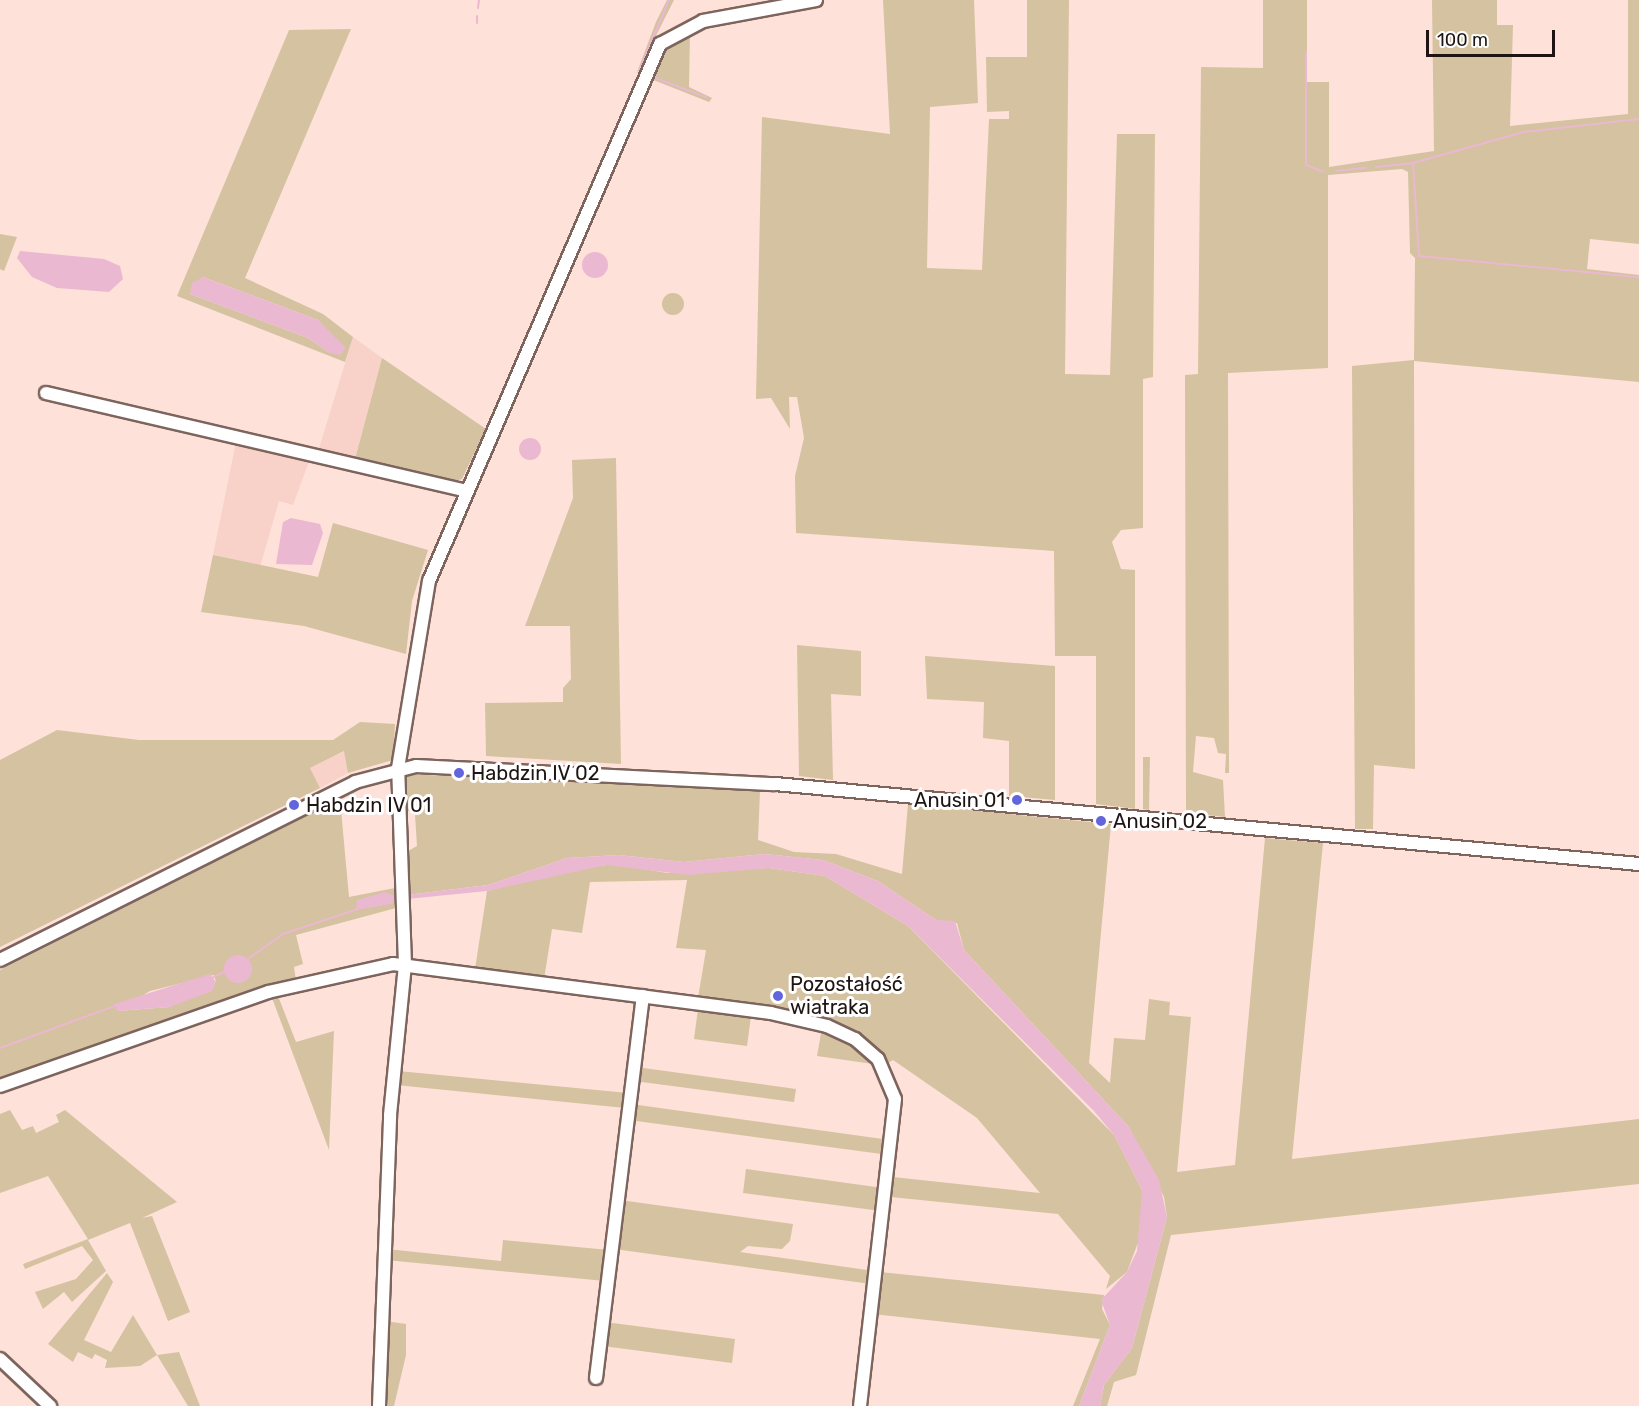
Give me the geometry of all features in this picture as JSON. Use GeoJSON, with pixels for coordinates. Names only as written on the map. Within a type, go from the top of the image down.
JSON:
{"type":"FeatureCollection","features":[{"type":"Feature","properties":{"kind":"street"},"geometry":{"type":"LineString","coordinates":[[379,1406],[390,1114],[405,965],[398,768],[429,581],[660,44],[703,21],[816,0]]}},
{"type":"Feature","properties":{"kind":"street"},"geometry":{"type":"LineString","coordinates":[[45,393],[467,491]]}},
{"type":"Feature","properties":{"kind":"street"},"geometry":{"type":"LineString","coordinates":[[0,960],[355,782],[398,768],[775,784],[1639,864]]}},
{"type":"Feature","properties":{"kind":"street"},"geometry":{"type":"LineString","coordinates":[[0,1086],[268,992],[334,974],[405,965],[771,1013],[827,1026],[864,1045],[887,1071],[895,1099],[893,1147],[860,1406]]}},
{"type":"Feature","properties":{"kind":"street"},"geometry":{"type":"LineString","coordinates":[[596,1378],[643,996]]}},
{"type":"Feature","properties":{"kind":"street"},"geometry":{"type":"LineString","coordinates":[[0,1359],[50,1406]]}},
{"type":"Feature","properties":{"kind":"shaded area"},"geometry":{"type":"Polygon","coordinates":[[[667,0],[674,0],[636,75],[656,22],[667,0]]]}},
{"type":"Feature","properties":{"kind":"shaded area"},"geometry":{"type":"Polygon","coordinates":[[[883,0],[974,0],[978,103],[930,107],[927,268],[982,270],[989,119],[1009,119],[1009,111],[987,112],[986,57],[1027,57],[1027,0],[1069,0],[1065,374],[1110,375],[1117,134],[1155,134],[1153,377],[1143,379],[1143,528],[1121,530],[1112,542],[1121,569],[1135,570],[1135,809],[1096,804],[1096,656],[1055,656],[1054,551],[796,533],[795,476],[804,438],[797,397],[789,397],[790,429],[771,398],[756,399],[762,117],[890,134],[883,0]]]}},
{"type":"Feature","properties":{"kind":"shaded area"},"geometry":{"type":"Polygon","coordinates":[[[1263,0],[1307,0],[1307,82],[1329,82],[1329,167],[1434,151],[1432,0],[1497,0],[1497,25],[1513,25],[1510,126],[1628,114],[1628,0],[1639,0],[1639,244],[1590,239],[1587,269],[1639,275],[1639,382],[1414,361],[1415,769],[1374,765],[1373,829],[1355,829],[1352,366],[1414,360],[1415,258],[1410,253],[1408,172],[1402,169],[1328,175],[1328,368],[1228,373],[1229,773],[1225,773],[1226,754],[1218,753],[1214,738],[1196,736],[1193,772],[1223,780],[1225,817],[1186,813],[1185,375],[1198,374],[1201,67],[1263,68],[1263,0]]]}},
{"type":"Feature","properties":{"kind":"shaded area"},"geometry":{"type":"Polygon","coordinates":[[[351,29],[245,278],[323,314],[353,337],[345,362],[177,296],[289,30],[351,29]],[[203,277],[190,294],[308,338],[330,353],[343,352],[318,320],[203,277]]]}},
{"type":"Feature","properties":{"kind":"shaded area"},"geometry":{"type":"Polygon","coordinates":[[[690,33],[689,87],[712,98],[709,102],[651,79],[667,49],[690,33]]]}},
{"type":"Feature","properties":{"kind":"shaded area"},"geometry":{"type":"Polygon","coordinates":[[[0,234],[17,237],[4,271],[0,269],[0,234]]]}},
{"type":"Feature","properties":{"kind":"shaded area"},"geometry":{"type":"Polygon","coordinates":[[[20,251],[104,259],[120,266],[123,279],[109,292],[57,288],[32,277],[17,258],[20,251]]]}},
{"type":"Feature","properties":{"kind":"shaded area"},"geometry":{"type":"Polygon","coordinates":[[[595,252],[604,256],[608,265],[604,274],[595,278],[586,274],[582,265],[586,256],[595,252]]]}},
{"type":"Feature","properties":{"kind":"shaded area"},"geometry":{"type":"Polygon","coordinates":[[[203,277],[318,320],[346,348],[340,355],[330,353],[308,338],[190,294],[192,283],[203,277]]]}},
{"type":"Feature","properties":{"kind":"shaded area"},"geometry":{"type":"Polygon","coordinates":[[[673,293],[681,296],[684,304],[681,312],[673,315],[665,312],[662,304],[665,296],[673,293]]]}},
{"type":"Feature","properties":{"kind":"shaded area"},"geometry":{"type":"Polygon","coordinates":[[[353,337],[382,358],[354,463],[317,455],[353,337]]]}},
{"type":"Feature","properties":{"kind":"shaded area"},"geometry":{"type":"Polygon","coordinates":[[[382,358],[486,429],[462,479],[452,482],[354,463],[382,358]]]}},
{"type":"Feature","properties":{"kind":"shaded area"},"geometry":{"type":"Polygon","coordinates":[[[530,438],[538,441],[541,449],[538,457],[530,460],[522,457],[519,449],[522,441],[530,438]]]}},
{"type":"Feature","properties":{"kind":"shaded area"},"geometry":{"type":"Polygon","coordinates":[[[236,442],[310,459],[293,505],[279,501],[260,567],[213,555],[236,442]]]}},
{"type":"Feature","properties":{"kind":"shaded area"},"geometry":{"type":"Polygon","coordinates":[[[616,458],[621,764],[486,756],[485,703],[563,702],[563,688],[571,679],[570,626],[525,626],[573,498],[572,460],[616,458]]]}},
{"type":"Feature","properties":{"kind":"shaded area"},"geometry":{"type":"Polygon","coordinates":[[[291,518],[320,524],[323,533],[312,565],[276,564],[283,522],[291,518]]]}},
{"type":"Feature","properties":{"kind":"shaded area"},"geometry":{"type":"Polygon","coordinates":[[[333,523],[428,550],[412,601],[406,654],[304,626],[201,612],[213,555],[318,577],[333,523]]]}},
{"type":"Feature","properties":{"kind":"shaded area"},"geometry":{"type":"Polygon","coordinates":[[[797,645],[861,651],[861,696],[831,694],[833,780],[799,776],[797,645]]]}},
{"type":"Feature","properties":{"kind":"shaded area"},"geometry":{"type":"Polygon","coordinates":[[[925,656],[1055,666],[1055,800],[1009,796],[1009,741],[983,738],[984,702],[927,699],[925,656]]]}},
{"type":"Feature","properties":{"kind":"shaded area"},"geometry":{"type":"Polygon","coordinates":[[[360,722],[395,724],[393,760],[348,773],[344,751],[310,768],[320,788],[0,947],[0,760],[57,730],[139,740],[333,740],[360,722]]]}},
{"type":"Feature","properties":{"kind":"shaded area"},"geometry":{"type":"Polygon","coordinates":[[[345,751],[348,773],[320,788],[310,768],[345,751]]]}},
{"type":"Feature","properties":{"kind":"shaded area"},"geometry":{"type":"Polygon","coordinates":[[[1143,757],[1150,757],[1149,810],[1143,809],[1143,757]]]}},
{"type":"Feature","properties":{"kind":"shaded area"},"geometry":{"type":"Polygon","coordinates":[[[407,774],[760,791],[758,840],[794,852],[836,854],[902,874],[908,804],[1111,824],[1089,1063],[1110,1083],[1114,1038],[1145,1040],[1149,999],[1170,1002],[1169,1015],[1191,1017],[1177,1172],[1235,1165],[1265,838],[1323,843],[1292,1159],[1639,1119],[1639,1184],[1171,1235],[1136,1375],[1114,1382],[1107,1406],[1100,1406],[1104,1385],[1132,1348],[1167,1217],[1164,1197],[1129,1127],[964,950],[957,923],[936,920],[878,881],[823,860],[765,854],[684,862],[619,855],[567,858],[488,885],[407,895],[408,851],[417,846],[415,815],[407,810],[407,774]]]}},
{"type":"Feature","properties":{"kind":"shaded area"},"geometry":{"type":"Polygon","coordinates":[[[340,799],[349,897],[395,888],[396,908],[296,935],[303,964],[294,967],[296,981],[0,1082],[0,970],[340,799]],[[214,975],[150,991],[117,1011],[170,1007],[216,982],[214,975]]]}},
{"type":"Feature","properties":{"kind":"shaded area"},"geometry":{"type":"Polygon","coordinates":[[[765,854],[823,860],[878,881],[936,920],[955,921],[964,950],[1129,1127],[1159,1180],[1167,1217],[1132,1348],[1104,1385],[1100,1406],[1079,1406],[1110,1325],[1101,1300],[1127,1272],[1137,1251],[1142,1190],[1114,1135],[1093,1110],[908,926],[825,876],[769,868],[688,875],[606,865],[487,891],[407,899],[407,895],[488,885],[567,858],[619,855],[684,862],[765,854]]]}},
{"type":"Feature","properties":{"kind":"shaded area"},"geometry":{"type":"Polygon","coordinates":[[[614,864],[667,873],[769,868],[825,876],[908,926],[1114,1135],[1142,1190],[1142,1232],[1127,1272],[1106,1289],[1110,1276],[1058,1214],[891,1197],[893,1177],[1040,1193],[977,1118],[893,1060],[888,1063],[849,1032],[698,998],[706,950],[676,948],[687,880],[590,882],[582,933],[552,929],[544,979],[475,969],[487,891],[561,871],[614,864]]]}},
{"type":"Feature","properties":{"kind":"shaded area"},"geometry":{"type":"Polygon","coordinates":[[[385,892],[395,896],[392,904],[356,910],[357,900],[385,892]]]}},
{"type":"Feature","properties":{"kind":"shaded area"},"geometry":{"type":"Polygon","coordinates":[[[238,955],[248,959],[252,969],[248,979],[238,983],[228,979],[224,969],[228,959],[238,955]]]}},
{"type":"Feature","properties":{"kind":"shaded area"},"geometry":{"type":"Polygon","coordinates":[[[210,974],[216,982],[212,991],[170,1007],[117,1011],[114,1004],[210,974]]]}},
{"type":"Feature","properties":{"kind":"shaded area"},"geometry":{"type":"Polygon","coordinates":[[[278,996],[296,1042],[334,1031],[329,1150],[272,998],[278,996]]]}},
{"type":"Feature","properties":{"kind":"shaded area"},"geometry":{"type":"Polygon","coordinates":[[[698,1009],[751,1016],[747,1046],[694,1039],[698,1009]]]}},
{"type":"Feature","properties":{"kind":"shaded area"},"geometry":{"type":"Polygon","coordinates":[[[822,1028],[844,1036],[880,1065],[817,1056],[822,1028]]]}},
{"type":"Feature","properties":{"kind":"shaded area"},"geometry":{"type":"Polygon","coordinates":[[[636,1067],[796,1089],[794,1102],[634,1081],[636,1067]]]}},
{"type":"Feature","properties":{"kind":"shaded area"},"geometry":{"type":"Polygon","coordinates":[[[398,1071],[628,1093],[625,1108],[396,1085],[398,1071]]]}},
{"type":"Feature","properties":{"kind":"shaded area"},"geometry":{"type":"Polygon","coordinates":[[[631,1104],[890,1140],[889,1155],[629,1120],[631,1104]]]}},
{"type":"Feature","properties":{"kind":"shaded area"},"geometry":{"type":"Polygon","coordinates":[[[10,1110],[22,1130],[33,1126],[36,1133],[59,1122],[56,1115],[65,1110],[177,1202],[142,1218],[152,1216],[190,1312],[168,1321],[130,1223],[88,1240],[106,1271],[72,1302],[64,1292],[43,1309],[35,1292],[76,1279],[93,1260],[82,1246],[25,1269],[23,1264],[88,1239],[48,1176],[0,1193],[0,1114],[10,1110]]]}},
{"type":"Feature","properties":{"kind":"shaded area"},"geometry":{"type":"Polygon","coordinates":[[[746,1169],[883,1188],[881,1211],[743,1193],[746,1169]]]}},
{"type":"Feature","properties":{"kind":"shaded area"},"geometry":{"type":"Polygon","coordinates":[[[620,1200],[793,1224],[790,1241],[782,1249],[748,1246],[740,1252],[874,1271],[871,1284],[614,1249],[620,1200]]]}},
{"type":"Feature","properties":{"kind":"shaded area"},"geometry":{"type":"Polygon","coordinates":[[[503,1240],[609,1250],[605,1281],[386,1260],[387,1249],[501,1261],[503,1240]]]}},
{"type":"Feature","properties":{"kind":"shaded area"},"geometry":{"type":"Polygon","coordinates":[[[880,1272],[1104,1295],[1102,1309],[1110,1325],[1079,1406],[1073,1406],[1100,1339],[873,1314],[880,1272]]]}},
{"type":"Feature","properties":{"kind":"shaded area"},"geometry":{"type":"Polygon","coordinates":[[[107,1273],[113,1282],[84,1340],[111,1352],[133,1315],[157,1355],[140,1366],[105,1368],[107,1360],[95,1354],[92,1359],[78,1352],[73,1362],[48,1344],[107,1273]]]}},
{"type":"Feature","properties":{"kind":"shaded area"},"geometry":{"type":"Polygon","coordinates":[[[385,1321],[406,1324],[406,1355],[394,1406],[380,1406],[385,1321]]]}},
{"type":"Feature","properties":{"kind":"shaded area"},"geometry":{"type":"Polygon","coordinates":[[[605,1322],[735,1339],[732,1363],[603,1346],[605,1322]]]}},
{"type":"Feature","properties":{"kind":"shaded area"},"geometry":{"type":"Polygon","coordinates":[[[179,1352],[200,1406],[188,1406],[157,1355],[179,1352]]]}},
{"type":"Feature","properties":{"kind":"waterway"},"geometry":{"type":"LineString","coordinates":[[478,8],[479,0]]}},
{"type":"Feature","properties":{"kind":"waterway"},"geometry":{"type":"LineString","coordinates":[[639,71],[669,0]]}},
{"type":"Feature","properties":{"kind":"waterway"},"geometry":{"type":"LineString","coordinates":[[477,16],[477,23]]}},
{"type":"Feature","properties":{"kind":"waterway"},"geometry":{"type":"LineString","coordinates":[[1306,52],[1306,165],[1324,172]]}},
{"type":"Feature","properties":{"kind":"waterway"},"geometry":{"type":"LineString","coordinates":[[650,76],[706,97]]}},
{"type":"Feature","properties":{"kind":"waterway"},"geometry":{"type":"LineString","coordinates":[[1376,167],[1413,163],[1524,132],[1639,119]]}},
{"type":"Feature","properties":{"kind":"waterway"},"geometry":{"type":"LineString","coordinates":[[1413,163],[1419,256],[1639,277]]}},
{"type":"Feature","properties":{"kind":"waterway"},"geometry":{"type":"LineString","coordinates":[[1336,171],[1366,168]]}},
{"type":"Feature","properties":{"kind":"waterway"},"geometry":{"type":"LineString","coordinates":[[249,958],[283,934],[358,909]]}},
{"type":"Feature","properties":{"kind":"waterway"},"geometry":{"type":"LineString","coordinates":[[212,978],[226,971]]}},
{"type":"Feature","properties":{"kind":"waterway"},"geometry":{"type":"LineString","coordinates":[[0,1048],[115,1006]]}},
{"type":"Feature","properties":{"kind":"place","name":"Habdzin IV 02"},"geometry":{"type":"Point","coordinates":[459,773]}},
{"type":"Feature","properties":{"kind":"place","name":"Anusin 01"},"geometry":{"type":"Point","coordinates":[1017,800]}},
{"type":"Feature","properties":{"kind":"place","name":"Habdzin IV 01"},"geometry":{"type":"Point","coordinates":[294,805]}},
{"type":"Feature","properties":{"kind":"place","name":"Anusin 02"},"geometry":{"type":"Point","coordinates":[1101,821]}},
{"type":"Feature","properties":{"kind":"place","name":"Pozostałość wiatraka"},"geometry":{"type":"Point","coordinates":[778,996]}}]}
